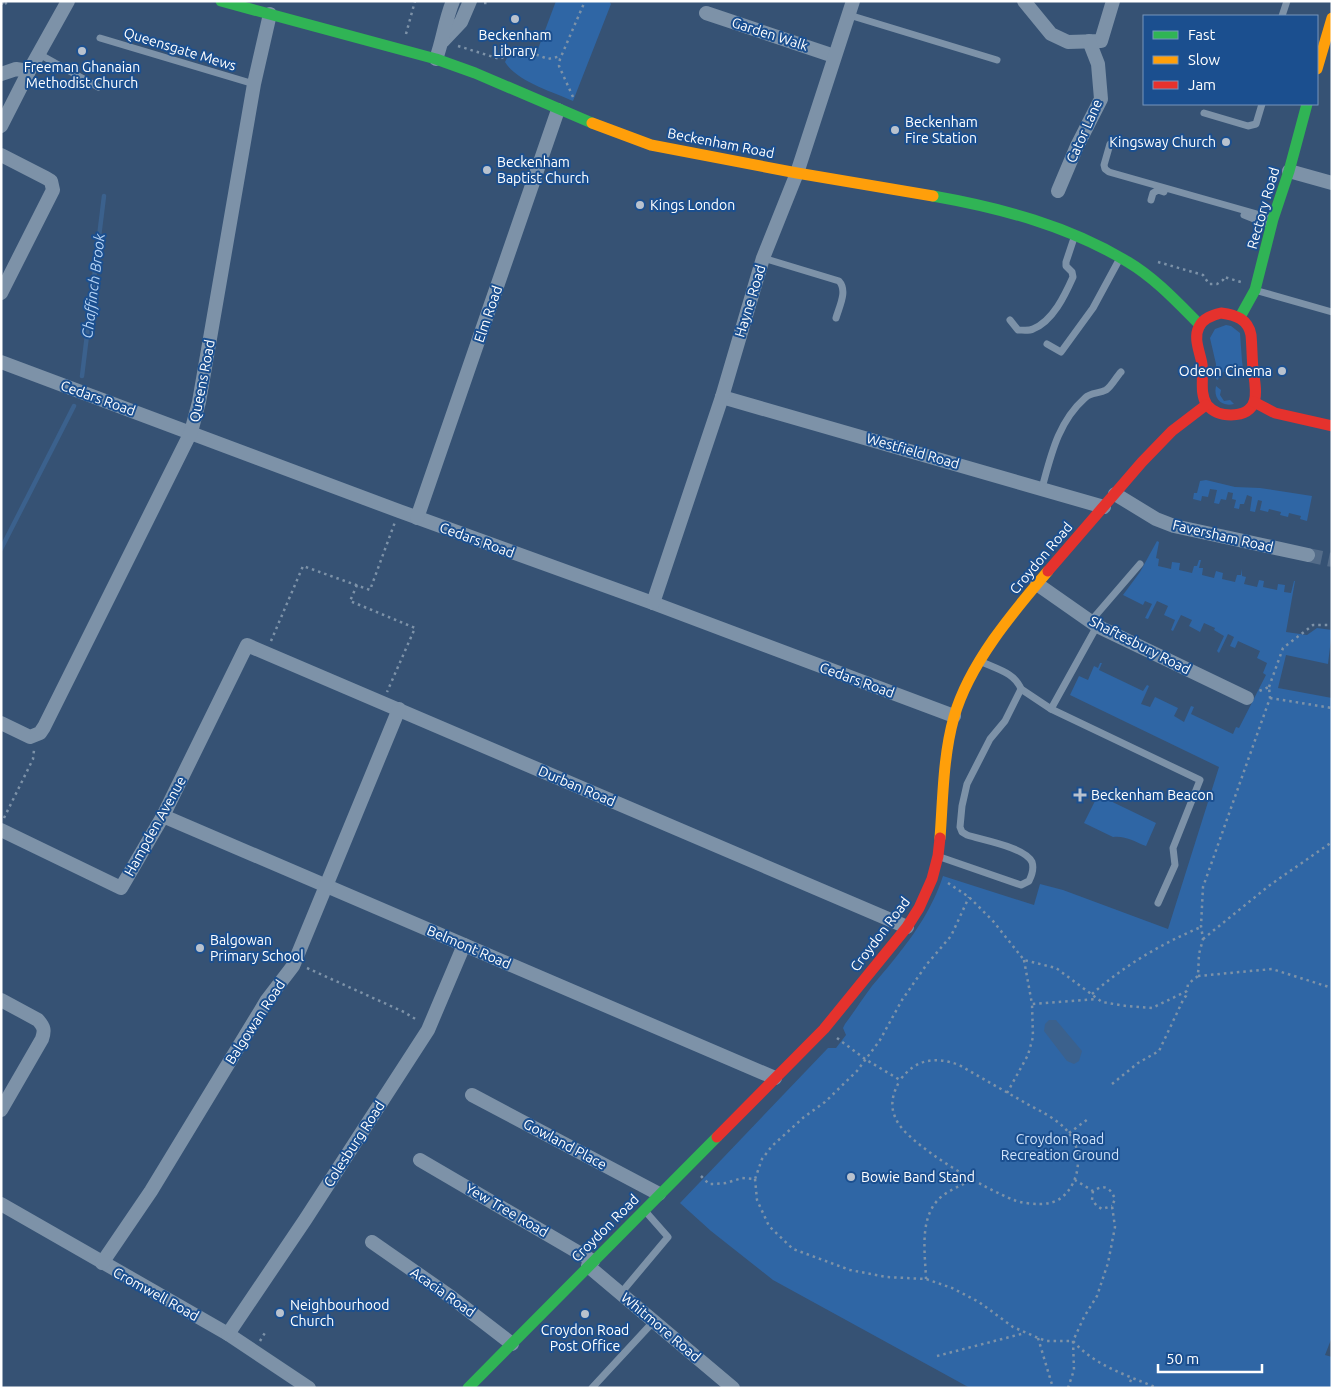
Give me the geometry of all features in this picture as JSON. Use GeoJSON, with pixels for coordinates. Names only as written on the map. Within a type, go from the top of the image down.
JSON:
{"type":"FeatureCollection","features":[{"type":"Feature","properties":{"kind":"main road","name":"Beckenham Road"},"geometry":{"type":"LineString","coordinates":[[221,1],[436,59],[558,110],[651,145],[797,173],[991,206],[1030,218],[1075,235],[1121,258],[1152,280],[1200,325]]}},
{"type":"Feature","properties":{"kind":"main road"},"geometry":{"type":"LineString","coordinates":[[1318,66],[1332,18]]}},
{"type":"Feature","properties":{"kind":"main road","name":"Rectory Road"},"geometry":{"type":"LineString","coordinates":[[1240,317],[1255,290],[1272,222],[1289,171],[1307,105]]}},
{"type":"Feature","properties":{"kind":"main road"},"geometry":{"type":"LineString","coordinates":[[1221,313],[1240,317],[1246,323],[1252,336],[1252,366],[1257,388],[1254,402],[1244,412],[1227,415],[1217,412],[1206,404],[1202,390],[1202,366],[1197,337],[1200,325],[1205,320],[1221,313]]}},
{"type":"Feature","properties":{"kind":"main road"},"geometry":{"type":"LineString","coordinates":[[1254,402],[1275,413],[1332,426]]}},
{"type":"Feature","properties":{"kind":"main road","name":"Croydon Road"},"geometry":{"type":"LineString","coordinates":[[468,1388],[824,1029],[907,927],[919,908],[932,879],[938,856],[945,760],[954,716],[964,691],[980,661],[1007,622],[1037,584],[1159,443],[1206,404]]}},
{"type":"Feature","properties":{"kind":"street"},"geometry":{"type":"LineString","coordinates":[[1,126],[68,1]]}},
{"type":"Feature","properties":{"kind":"street"},"geometry":{"type":"LineString","coordinates":[[436,59],[453,1]]}},
{"type":"Feature","properties":{"kind":"street"},"geometry":{"type":"LineString","coordinates":[[442,41],[461,22],[470,1]]}},
{"type":"Feature","properties":{"kind":"street"},"geometry":{"type":"LineString","coordinates":[[1024,1],[1051,34],[1068,42],[1102,41],[1113,1]]}},
{"type":"Feature","properties":{"kind":"street","name":"Hayne Road"},"geometry":{"type":"LineString","coordinates":[[653,604],[722,397],[763,258],[797,173],[851,8]]}},
{"type":"Feature","properties":{"kind":"street","name":"Garden Walk"},"geometry":{"type":"LineString","coordinates":[[706,13],[834,56]]}},
{"type":"Feature","properties":{"kind":"street","name":"Queens Road"},"geometry":{"type":"LineString","coordinates":[[35,736],[44,727],[191,432],[199,402],[254,84],[270,14]]}},
{"type":"Feature","properties":{"kind":"street","name":"Cator Lane"},"geometry":{"type":"LineString","coordinates":[[1058,192],[1077,146],[1101,99],[1098,64],[1089,41]]}},
{"type":"Feature","properties":{"kind":"street"},"geometry":{"type":"LineString","coordinates":[[1,74],[16,69],[29,71]]}},
{"type":"Feature","properties":{"kind":"street","name":"Elm Road"},"geometry":{"type":"LineString","coordinates":[[417,518],[558,110]]}},
{"type":"Feature","properties":{"kind":"street"},"geometry":{"type":"LineString","coordinates":[[1,155],[51,181],[53,190],[1,293]]}},
{"type":"Feature","properties":{"kind":"street"},"geometry":{"type":"LineString","coordinates":[[1289,171],[1332,183]]}},
{"type":"Feature","properties":{"kind":"street","name":"Cedars Road"},"geometry":{"type":"LineString","coordinates":[[1,362],[954,716]]}},
{"type":"Feature","properties":{"kind":"street","name":"Westfield Road"},"geometry":{"type":"LineString","coordinates":[[722,397],[1104,507]]}},
{"type":"Feature","properties":{"kind":"street","name":"Faversham Road"},"geometry":{"type":"LineString","coordinates":[[1115,494],[1156,519],[1174,526],[1308,555]]}},
{"type":"Feature","properties":{"kind":"street","name":"Shaftesbury Road"},"geometry":{"type":"LineString","coordinates":[[1037,584],[1093,624],[1247,698]]}},
{"type":"Feature","properties":{"kind":"street","name":"Durban Road"},"geometry":{"type":"LineString","coordinates":[[247,645],[907,927]]}},
{"type":"Feature","properties":{"kind":"street","name":"Hampden Avenue"},"geometry":{"type":"LineString","coordinates":[[1,830],[121,888],[163,816],[247,645]]}},
{"type":"Feature","properties":{"kind":"street","name":"Balgowan Road"},"geometry":{"type":"LineString","coordinates":[[102,1263],[151,1191],[267,1000],[295,961],[400,709]]}},
{"type":"Feature","properties":{"kind":"street"},"geometry":{"type":"LineString","coordinates":[[1,723],[24,735],[35,736]]}},
{"type":"Feature","properties":{"kind":"street","name":"Belmont Road"},"geometry":{"type":"LineString","coordinates":[[163,816],[775,1078]]}},
{"type":"Feature","properties":{"kind":"street","name":"Colesburg Road"},"geometry":{"type":"LineString","coordinates":[[228,1334],[305,1220],[429,1027],[464,945]]}},
{"type":"Feature","properties":{"kind":"street"},"geometry":{"type":"LineString","coordinates":[[1,1000],[38,1020],[43,1025],[44,1031],[42,1039],[1,1110]]}},
{"type":"Feature","properties":{"kind":"street","name":"Gowland Place"},"geometry":{"type":"LineString","coordinates":[[472,1094],[659,1194]]}},
{"type":"Feature","properties":{"kind":"street","name":"Yew Tree Road"},"geometry":{"type":"LineString","coordinates":[[420,1160],[591,1263]]}},
{"type":"Feature","properties":{"kind":"street","name":"Cromwell Road"},"geometry":{"type":"LineString","coordinates":[[1,1204],[228,1334],[309,1388]]}},
{"type":"Feature","properties":{"kind":"street","name":"Acacia Road"},"geometry":{"type":"LineString","coordinates":[[372,1242],[451,1297],[512,1344]]}},
{"type":"Feature","properties":{"kind":"street","name":"Whitmore Road"},"geometry":{"type":"LineString","coordinates":[[591,1263],[621,1293],[733,1388]]}},
{"type":"Feature","properties":{"kind":"lane"},"geometry":{"type":"LineString","coordinates":[[1282,15],[1287,1]]}},
{"type":"Feature","properties":{"kind":"lane"},"geometry":{"type":"LineString","coordinates":[[851,8],[998,60]]}},
{"type":"Feature","properties":{"kind":"lane","name":"Queensgate Mews"},"geometry":{"type":"LineString","coordinates":[[100,38],[254,84]]}},
{"type":"Feature","properties":{"kind":"lane"},"geometry":{"type":"LineString","coordinates":[[38,54],[98,87]]}},
{"type":"Feature","properties":{"kind":"lane"},"geometry":{"type":"LineString","coordinates":[[1204,113],[1248,126],[1256,124],[1262,105]]}},
{"type":"Feature","properties":{"kind":"lane"},"geometry":{"type":"LineString","coordinates":[[1110,144],[1104,165],[1105,169],[1109,172],[1272,222]]}},
{"type":"Feature","properties":{"kind":"lane"},"geometry":{"type":"LineString","coordinates":[[1151,200],[1153,193],[1158,190],[1272,222]]}},
{"type":"Feature","properties":{"kind":"lane"},"geometry":{"type":"LineString","coordinates":[[1010,320],[1018,330],[1029,330],[1034,329],[1051,315],[1073,276],[1066,266],[1066,262],[1075,235]]}},
{"type":"Feature","properties":{"kind":"lane"},"geometry":{"type":"LineString","coordinates":[[763,258],[839,281],[842,285],[843,294],[836,318]]}},
{"type":"Feature","properties":{"kind":"lane"},"geometry":{"type":"LineString","coordinates":[[1048,344],[1061,352],[1093,308],[1121,258]]}},
{"type":"Feature","properties":{"kind":"lane"},"geometry":{"type":"LineString","coordinates":[[1255,290],[1332,312]]}},
{"type":"Feature","properties":{"kind":"lane"},"geometry":{"type":"LineString","coordinates":[[1042,488],[1058,436],[1065,422],[1082,400],[1093,393],[1107,390],[1121,372]]}},
{"type":"Feature","properties":{"kind":"lane"},"geometry":{"type":"LineString","coordinates":[[1051,709],[1093,624],[1140,564]]}},
{"type":"Feature","properties":{"kind":"lane"},"geometry":{"type":"LineString","coordinates":[[980,661],[1013,676],[1021,689],[1051,709],[1200,780],[1173,848],[1175,866],[1158,903]]}},
{"type":"Feature","properties":{"kind":"lane"},"geometry":{"type":"LineString","coordinates":[[938,856],[1015,884],[1021,885],[1029,881],[1033,872],[1032,863],[1024,854],[967,835],[962,832],[960,827],[967,784],[990,739],[1005,721],[1021,689]]}},
{"type":"Feature","properties":{"kind":"lane"},"geometry":{"type":"LineString","coordinates":[[621,1293],[668,1237],[644,1210]]}},
{"type":"Feature","properties":{"kind":"lane"},"geometry":{"type":"LineString","coordinates":[[592,1388],[654,1321]]}},
{"type":"Feature","properties":{"kind":"path"},"geometry":{"type":"LineString","coordinates":[[5,4],[8,1]]}},
{"type":"Feature","properties":{"kind":"path"},"geometry":{"type":"LineString","coordinates":[[402,50],[415,1]]}},
{"type":"Feature","properties":{"kind":"path"},"geometry":{"type":"LineString","coordinates":[[577,117],[575,102],[559,66],[561,56],[581,6],[585,1]]}},
{"type":"Feature","properties":{"kind":"path"},"geometry":{"type":"LineString","coordinates":[[442,41],[500,59],[519,48],[548,59],[561,56]]}},
{"type":"Feature","properties":{"kind":"path"},"geometry":{"type":"LineString","coordinates":[[1152,260],[1203,275],[1209,284],[1217,284],[1223,280],[1224,276],[1242,282]]}},
{"type":"Feature","properties":{"kind":"path"},"geometry":{"type":"LineString","coordinates":[[266,653],[303,566],[370,590],[399,511]]}},
{"type":"Feature","properties":{"kind":"path"},"geometry":{"type":"LineString","coordinates":[[357,585],[350,601],[415,628],[383,702]]}},
{"type":"Feature","properties":{"kind":"path"},"geometry":{"type":"LineString","coordinates":[[1198,976],[1199,954],[1203,939],[1201,926],[1202,887],[1270,698],[1269,687],[1283,648],[1313,625],[1332,625]]}},
{"type":"Feature","properties":{"kind":"path"},"geometry":{"type":"LineString","coordinates":[[1247,698],[1259,690],[1269,687]]}},
{"type":"Feature","properties":{"kind":"path"},"geometry":{"type":"LineString","coordinates":[[1270,698],[1332,708]]}},
{"type":"Feature","properties":{"kind":"path"},"geometry":{"type":"LineString","coordinates":[[1,824],[33,758],[35,736]]}},
{"type":"Feature","properties":{"kind":"path"},"geometry":{"type":"LineString","coordinates":[[1203,939],[1270,885],[1332,842]]}},
{"type":"Feature","properties":{"kind":"path"},"geometry":{"type":"LineString","coordinates":[[932,879],[949,884],[969,897],[993,921],[1024,960],[1032,1004],[1035,1038],[1007,1093]]}},
{"type":"Feature","properties":{"kind":"path"},"geometry":{"type":"LineString","coordinates":[[969,897],[951,936],[927,964],[902,1000],[880,1040],[857,1071],[825,1102],[804,1117],[772,1146],[762,1159],[755,1179],[757,1200],[769,1226],[794,1249],[850,1270],[886,1276],[926,1279],[952,1288],[979,1302],[1013,1327],[1038,1338],[1052,1341],[1073,1341],[1083,1352],[1098,1362],[1157,1388]]}},
{"type":"Feature","properties":{"kind":"path"},"geometry":{"type":"LineString","coordinates":[[1092,994],[1141,957],[1170,940],[1201,926]]}},
{"type":"Feature","properties":{"kind":"path"},"geometry":{"type":"LineString","coordinates":[[1024,960],[1056,968],[1102,1002],[1152,1008],[1186,991]]}},
{"type":"Feature","properties":{"kind":"path"},"geometry":{"type":"LineString","coordinates":[[295,961],[308,969],[404,1012],[429,1027]]}},
{"type":"Feature","properties":{"kind":"path"},"geometry":{"type":"LineString","coordinates":[[1112,1084],[1138,1063],[1160,1051],[1186,996],[1188,984],[1198,976],[1272,969],[1332,988]]}},
{"type":"Feature","properties":{"kind":"path"},"geometry":{"type":"LineString","coordinates":[[1032,1004],[1096,998]]}},
{"type":"Feature","properties":{"kind":"path"},"geometry":{"type":"LineString","coordinates":[[824,1029],[865,1059],[900,1080]]}},
{"type":"Feature","properties":{"kind":"path"},"geometry":{"type":"LineString","coordinates":[[928,1060],[939,1060],[959,1065],[1007,1093],[1058,1122],[1069,1134],[1076,1147],[1078,1157],[1075,1180],[1064,1197],[1051,1203],[1040,1204],[1014,1200],[974,1179],[934,1155],[901,1129],[896,1120],[892,1104],[894,1091],[908,1070],[928,1060]]}},
{"type":"Feature","properties":{"kind":"path"},"geometry":{"type":"LineString","coordinates":[[1069,1134],[1088,1119]]}},
{"type":"Feature","properties":{"kind":"path"},"geometry":{"type":"LineString","coordinates":[[688,1165],[709,1184],[726,1183],[742,1178],[755,1179]]}},
{"type":"Feature","properties":{"kind":"path"},"geometry":{"type":"LineString","coordinates":[[926,1279],[924,1233],[929,1214],[944,1194],[974,1179]]}},
{"type":"Feature","properties":{"kind":"path"},"geometry":{"type":"LineString","coordinates":[[1075,1180],[1093,1191]]}},
{"type":"Feature","properties":{"kind":"path"},"geometry":{"type":"LineString","coordinates":[[1068,1388],[1074,1370],[1073,1341],[1084,1317],[1097,1296],[1108,1263],[1115,1227],[1112,1206],[1115,1199],[1112,1191],[1099,1187],[1093,1191],[1092,1200],[1097,1206],[1102,1209],[1112,1206]]}},
{"type":"Feature","properties":{"kind":"path"},"geometry":{"type":"LineString","coordinates":[[937,1356],[1026,1333]]}},
{"type":"Feature","properties":{"kind":"path"},"geometry":{"type":"LineString","coordinates":[[1038,1338],[1053,1388]]}},
{"type":"Feature","properties":{"kind":"path"},"geometry":{"type":"LineString","coordinates":[[1130,1382],[1132,1378]]}},
{"type":"Feature","properties":{"kind":"green space"},"geometry":{"type":"Polygon","coordinates":[[[556,1],[609,1],[611,4],[573,101],[517,75],[505,62],[507,58],[519,50],[535,57],[556,1]]]}},
{"type":"Feature","properties":{"kind":"green space"},"geometry":{"type":"Polygon","coordinates":[[[1226,325],[1231,326],[1240,333],[1244,376],[1239,377],[1232,370],[1227,370],[1221,373],[1218,380],[1216,379],[1216,364],[1210,338],[1215,329],[1226,325]]]}},
{"type":"Feature","properties":{"kind":"green space"},"geometry":{"type":"Polygon","coordinates":[[[1216,386],[1221,390],[1220,395],[1224,401],[1230,400],[1234,404],[1230,405],[1219,401],[1215,391],[1216,386]]]}},
{"type":"Feature","properties":{"kind":"green space"},"geometry":{"type":"Polygon","coordinates":[[[1206,480],[1235,487],[1260,488],[1312,496],[1307,521],[1300,519],[1301,516],[1289,513],[1288,517],[1280,515],[1281,512],[1269,509],[1268,512],[1260,510],[1262,501],[1258,500],[1255,512],[1250,511],[1252,497],[1247,495],[1244,504],[1240,504],[1239,509],[1234,508],[1236,500],[1232,499],[1233,493],[1228,492],[1226,500],[1221,499],[1219,504],[1214,503],[1217,490],[1210,489],[1208,497],[1202,496],[1201,501],[1193,499],[1194,493],[1197,493],[1200,481],[1206,480]]]}},
{"type":"Feature","properties":{"kind":"green space","name":"Croydon Road Recreation Ground"},"geometry":{"type":"Polygon","coordinates":[[[1157,541],[1159,542],[1156,558],[1159,559],[1158,566],[1171,569],[1172,562],[1180,563],[1179,570],[1192,573],[1194,566],[1197,566],[1199,560],[1201,560],[1199,568],[1203,568],[1202,575],[1214,578],[1216,571],[1223,573],[1222,579],[1235,582],[1237,575],[1241,575],[1242,569],[1242,576],[1246,577],[1244,584],[1257,587],[1259,580],[1264,581],[1263,587],[1277,590],[1278,584],[1285,585],[1284,592],[1291,593],[1295,581],[1286,632],[1307,635],[1317,628],[1332,630],[1328,664],[1286,655],[1278,688],[1332,698],[1332,1337],[1325,1355],[1332,1357],[1332,1388],[970,1388],[773,1280],[711,1231],[680,1203],[828,1048],[836,1048],[846,1035],[843,1028],[845,1024],[872,986],[904,948],[922,921],[943,876],[1034,905],[1040,884],[1063,890],[1168,929],[1219,767],[1070,695],[1079,676],[1088,680],[1094,666],[1098,668],[1100,663],[1102,663],[1099,670],[1143,691],[1147,685],[1149,686],[1141,704],[1150,707],[1155,697],[1178,708],[1174,716],[1184,722],[1191,706],[1194,707],[1191,714],[1233,734],[1236,727],[1239,728],[1266,675],[1263,673],[1267,663],[1257,658],[1260,651],[1238,641],[1235,648],[1230,646],[1234,637],[1228,634],[1219,653],[1217,651],[1224,636],[1214,630],[1215,628],[1204,623],[1200,632],[1189,626],[1192,620],[1181,615],[1173,631],[1171,630],[1175,620],[1164,615],[1168,606],[1157,601],[1148,619],[1145,618],[1152,604],[1145,601],[1143,605],[1123,595],[1140,572],[1157,541]]]}},
{"type":"Feature","properties":{"kind":"green space"},"geometry":{"type":"Polygon","coordinates":[[[1098,795],[1156,823],[1146,846],[1126,838],[1113,837],[1084,823],[1098,795]]]}},
{"type":"Feature","properties":{"kind":"shaded area"},"geometry":{"type":"Polygon","coordinates":[[[1049,1020],[1056,1020],[1082,1051],[1079,1061],[1074,1064],[1067,1061],[1044,1031],[1045,1024],[1049,1020]]]}},
{"type":"Feature","properties":{"kind":"waterway","name":"Chaffinch Brook"},"geometry":{"type":"LineString","coordinates":[[82,376],[104,196]]}},
{"type":"Feature","properties":{"kind":"waterway","name":"Chaffinch Brook"},"geometry":{"type":"LineString","coordinates":[[1,549],[74,406]]}},
{"type":"Feature","properties":{"kind":"tunnel"},"geometry":{"type":"LineString","coordinates":[[1308,555],[1332,560]]}},
{"type":"Feature","properties":{"kind":"traffic: fast"},"geometry":{"type":"LineString","coordinates":[[221,1],[436,59],[475,73],[592,123]]}},
{"type":"Feature","properties":{"kind":"traffic: fast"},"geometry":{"type":"LineString","coordinates":[[1240,317],[1255,290],[1273,219],[1289,171],[1307,105]]}},
{"type":"Feature","properties":{"kind":"traffic: fast"},"geometry":{"type":"LineString","coordinates":[[933,196],[984,206],[1034,220],[1058,228],[1105,249],[1138,268],[1166,291],[1200,325]]}},
{"type":"Feature","properties":{"kind":"traffic: fast"},"geometry":{"type":"LineString","coordinates":[[468,1388],[717,1137]]}},
{"type":"Feature","properties":{"kind":"traffic: slow"},"geometry":{"type":"LineString","coordinates":[[1318,66],[1332,18]]}},
{"type":"Feature","properties":{"kind":"traffic: slow"},"geometry":{"type":"LineString","coordinates":[[592,123],[651,145],[797,173],[933,196]]}},
{"type":"Feature","properties":{"kind":"traffic: slow"},"geometry":{"type":"LineString","coordinates":[[940,838],[944,777],[950,732],[961,697],[981,658],[1007,621],[1048,571]]}},
{"type":"Feature","properties":{"kind":"traffic: jam"},"geometry":{"type":"LineString","coordinates":[[1221,313],[1240,319],[1247,325],[1251,335],[1256,393],[1252,406],[1241,414],[1221,414],[1207,405],[1203,395],[1202,364],[1197,331],[1206,319],[1221,313]]}},
{"type":"Feature","properties":{"kind":"traffic: jam"},"geometry":{"type":"LineString","coordinates":[[1254,402],[1275,413],[1332,426]]}},
{"type":"Feature","properties":{"kind":"traffic: jam"},"geometry":{"type":"LineString","coordinates":[[1048,571],[1142,462],[1172,431],[1206,405]]}},
{"type":"Feature","properties":{"kind":"traffic: jam"},"geometry":{"type":"LineString","coordinates":[[717,1137],[824,1029],[907,927],[919,908],[932,879],[940,838]]}},
{"type":"Feature","properties":{"kind":"place","name":"Beckenham Library"},"geometry":{"type":"Point","coordinates":[515,19]}},
{"type":"Feature","properties":{"kind":"place","name":"Freeman Ghanaian Methodist Church"},"geometry":{"type":"Point","coordinates":[82,51]}},
{"type":"Feature","properties":{"kind":"place","name":"Beckenham Fire Station"},"geometry":{"type":"Point","coordinates":[895,130]}},
{"type":"Feature","properties":{"kind":"place","name":"Kingsway Church"},"geometry":{"type":"Point","coordinates":[1226,142]}},
{"type":"Feature","properties":{"kind":"place","name":"Beckenham Baptist Church"},"geometry":{"type":"Point","coordinates":[487,170]}},
{"type":"Feature","properties":{"kind":"place","name":"Kings London"},"geometry":{"type":"Point","coordinates":[640,205]}},
{"type":"Feature","properties":{"kind":"place","name":"Odeon Cinema"},"geometry":{"type":"Point","coordinates":[1282,371]}},
{"type":"Feature","properties":{"kind":"place","name":"Beckenham Beacon"},"geometry":{"type":"Point","coordinates":[1080,795]}},
{"type":"Feature","properties":{"kind":"place","name":"Balgowan Primary School"},"geometry":{"type":"Point","coordinates":[200,948]}},
{"type":"Feature","properties":{"kind":"place","name":"Bowie Band Stand"},"geometry":{"type":"Point","coordinates":[851,1177]}},
{"type":"Feature","properties":{"kind":"place","name":"Neighbourhood Church"},"geometry":{"type":"Point","coordinates":[280,1313]}},
{"type":"Feature","properties":{"kind":"place","name":"Croydon Road Post Office"},"geometry":{"type":"Point","coordinates":[585,1314]}}]}
